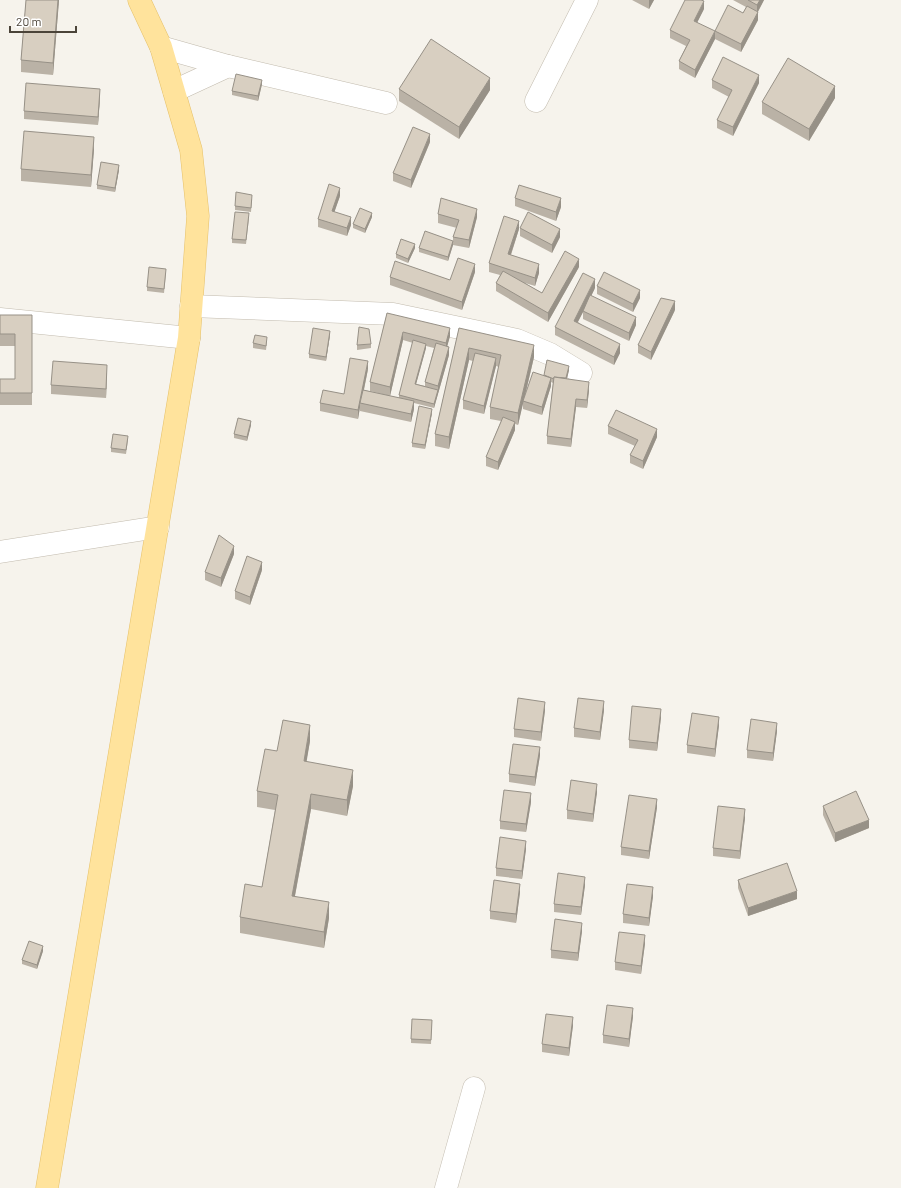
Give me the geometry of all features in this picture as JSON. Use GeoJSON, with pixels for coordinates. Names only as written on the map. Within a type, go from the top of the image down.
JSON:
{"type":"FeatureCollection","features":[{"type":"Feature","properties":{"kind":"main road"},"geometry":{"type":"LineString","coordinates":[[47,1188],[189,338],[198,216],[191,150],[161,46],[138,0]]}},
{"type":"Feature","properties":{"kind":"street"},"geometry":{"type":"LineString","coordinates":[[536,101],[587,0]]}},
{"type":"Feature","properties":{"kind":"street"},"geometry":{"type":"LineString","coordinates":[[161,46],[228,66],[386,103]]}},
{"type":"Feature","properties":{"kind":"street"},"geometry":{"type":"LineString","coordinates":[[174,91],[228,66]]}},
{"type":"Feature","properties":{"kind":"street"},"geometry":{"type":"LineString","coordinates":[[191,306],[393,314],[517,340],[550,354],[581,373]]}},
{"type":"Feature","properties":{"kind":"street"},"geometry":{"type":"LineString","coordinates":[[0,319],[189,338]]}},
{"type":"Feature","properties":{"kind":"street"},"geometry":{"type":"LineString","coordinates":[[0,552],[158,527]]}},
{"type":"Feature","properties":{"kind":"street"},"geometry":{"type":"LineString","coordinates":[[446,1188],[474,1088]]}},
{"type":"Feature","properties":{"kind":"building"},"geometry":{"type":"Polygon","coordinates":[[[26,0],[58,0],[53,63],[21,60],[26,0]]]}},
{"type":"Feature","properties":{"kind":"building"},"geometry":{"type":"Polygon","coordinates":[[[685,0],[704,1],[694,21],[715,31],[695,70],[679,61],[690,40],[670,30],[685,0]]]}},
{"type":"Feature","properties":{"kind":"building"},"geometry":{"type":"Polygon","coordinates":[[[748,0],[760,0],[757,5],[748,0]]]}},
{"type":"Feature","properties":{"kind":"building"},"geometry":{"type":"Polygon","coordinates":[[[728,5],[743,13],[747,6],[758,12],[741,44],[715,31],[728,5]]]}},
{"type":"Feature","properties":{"kind":"building"},"geometry":{"type":"Polygon","coordinates":[[[431,39],[490,78],[459,127],[399,89],[431,39]]]}},
{"type":"Feature","properties":{"kind":"building"},"geometry":{"type":"Polygon","coordinates":[[[723,57],[759,75],[733,127],[717,120],[732,90],[712,80],[723,57]]]}},
{"type":"Feature","properties":{"kind":"building"},"geometry":{"type":"Polygon","coordinates":[[[788,58],[835,86],[809,129],[762,102],[788,58]]]}},
{"type":"Feature","properties":{"kind":"building"},"geometry":{"type":"Polygon","coordinates":[[[236,74],[262,80],[258,96],[232,91],[236,74]]]}},
{"type":"Feature","properties":{"kind":"building"},"geometry":{"type":"Polygon","coordinates":[[[26,83],[100,89],[98,117],[24,111],[26,83]]]}},
{"type":"Feature","properties":{"kind":"building"},"geometry":{"type":"Polygon","coordinates":[[[413,127],[430,134],[411,180],[393,173],[413,127]]]}},
{"type":"Feature","properties":{"kind":"building"},"geometry":{"type":"Polygon","coordinates":[[[24,131],[94,137],[91,175],[21,169],[24,131]]]}},
{"type":"Feature","properties":{"kind":"building"},"geometry":{"type":"Polygon","coordinates":[[[101,162],[119,165],[115,188],[97,185],[101,162]]]}},
{"type":"Feature","properties":{"kind":"building"},"geometry":{"type":"Polygon","coordinates":[[[329,184],[340,188],[332,211],[351,217],[347,228],[318,219],[329,184]]]}},
{"type":"Feature","properties":{"kind":"building"},"geometry":{"type":"Polygon","coordinates":[[[519,185],[561,198],[556,212],[515,198],[519,185]]]}},
{"type":"Feature","properties":{"kind":"building"},"geometry":{"type":"Polygon","coordinates":[[[236,192],[252,195],[251,208],[235,206],[236,192]]]}},
{"type":"Feature","properties":{"kind":"building"},"geometry":{"type":"Polygon","coordinates":[[[441,198],[477,209],[469,240],[453,237],[459,220],[438,214],[441,198]]]}},
{"type":"Feature","properties":{"kind":"building"},"geometry":{"type":"Polygon","coordinates":[[[360,208],[372,213],[365,229],[353,224],[360,208]]]}},
{"type":"Feature","properties":{"kind":"building"},"geometry":{"type":"Polygon","coordinates":[[[235,212],[249,213],[246,240],[232,239],[235,212]]]}},
{"type":"Feature","properties":{"kind":"building"},"geometry":{"type":"Polygon","coordinates":[[[528,212],[560,229],[552,245],[520,228],[528,212]]]}},
{"type":"Feature","properties":{"kind":"building"},"geometry":{"type":"Polygon","coordinates":[[[504,216],[519,221],[508,254],[539,264],[535,278],[489,263],[504,216]]]}},
{"type":"Feature","properties":{"kind":"building"},"geometry":{"type":"Polygon","coordinates":[[[425,231],[453,241],[448,257],[419,248],[425,231]]]}},
{"type":"Feature","properties":{"kind":"building"},"geometry":{"type":"Polygon","coordinates":[[[401,239],[415,244],[408,259],[396,254],[401,239]]]}},
{"type":"Feature","properties":{"kind":"building"},"geometry":{"type":"Polygon","coordinates":[[[565,251],[579,259],[548,313],[496,283],[503,271],[542,293],[565,251]]]}},
{"type":"Feature","properties":{"kind":"building"},"geometry":{"type":"Polygon","coordinates":[[[458,258],[475,264],[462,302],[390,277],[395,261],[450,280],[458,258]]]}},
{"type":"Feature","properties":{"kind":"building"},"geometry":{"type":"Polygon","coordinates":[[[149,267],[166,269],[164,289],[147,287],[149,267]]]}},
{"type":"Feature","properties":{"kind":"building"},"geometry":{"type":"Polygon","coordinates":[[[604,272],[640,290],[633,304],[597,286],[604,272]]]}},
{"type":"Feature","properties":{"kind":"building"},"geometry":{"type":"Polygon","coordinates":[[[583,273],[595,279],[574,321],[620,344],[614,357],[555,327],[583,273]]]}},
{"type":"Feature","properties":{"kind":"building"},"geometry":{"type":"Polygon","coordinates":[[[590,295],[636,317],[629,333],[583,311],[590,295]]]}},
{"type":"Feature","properties":{"kind":"building"},"geometry":{"type":"Polygon","coordinates":[[[661,298],[675,301],[651,352],[638,345],[661,298]]]}},
{"type":"Feature","properties":{"kind":"building"},"geometry":{"type":"Polygon","coordinates":[[[387,313],[450,328],[446,343],[403,332],[390,387],[370,382],[387,313]]]}},
{"type":"Feature","properties":{"kind":"building"},"geometry":{"type":"Polygon","coordinates":[[[0,315],[32,315],[32,393],[0,393],[0,379],[15,379],[15,334],[0,334],[0,315]]]}},
{"type":"Feature","properties":{"kind":"building"},"geometry":{"type":"Polygon","coordinates":[[[359,327],[369,329],[371,344],[357,345],[359,327]]]}},
{"type":"Feature","properties":{"kind":"building"},"geometry":{"type":"Polygon","coordinates":[[[313,328],[330,331],[326,357],[309,354],[313,328]]]}},
{"type":"Feature","properties":{"kind":"building"},"geometry":{"type":"Polygon","coordinates":[[[459,328],[534,345],[518,413],[490,407],[501,355],[469,348],[449,437],[435,434],[459,328]]]}},
{"type":"Feature","properties":{"kind":"building"},"geometry":{"type":"Polygon","coordinates":[[[255,335],[267,337],[266,346],[253,343],[255,335]]]}},
{"type":"Feature","properties":{"kind":"building"},"geometry":{"type":"Polygon","coordinates":[[[413,340],[426,344],[415,384],[438,390],[434,404],[399,395],[413,340]]]}},
{"type":"Feature","properties":{"kind":"building"},"geometry":{"type":"Polygon","coordinates":[[[436,343],[449,347],[438,386],[425,382],[436,343]]]}},
{"type":"Feature","properties":{"kind":"building"},"geometry":{"type":"Polygon","coordinates":[[[475,353],[496,358],[484,406],[463,400],[475,353]]]}},
{"type":"Feature","properties":{"kind":"building"},"geometry":{"type":"Polygon","coordinates":[[[350,358],[368,361],[358,410],[320,403],[323,390],[344,394],[350,358]]]}},
{"type":"Feature","properties":{"kind":"building"},"geometry":{"type":"Polygon","coordinates":[[[547,360],[569,366],[566,378],[554,377],[554,379],[544,375],[547,360]]]}},
{"type":"Feature","properties":{"kind":"building"},"geometry":{"type":"Polygon","coordinates":[[[53,361],[107,365],[106,389],[51,385],[53,361]]]}},
{"type":"Feature","properties":{"kind":"building"},"geometry":{"type":"Polygon","coordinates":[[[533,372],[551,378],[542,407],[523,401],[533,372]]]}},
{"type":"Feature","properties":{"kind":"building"},"geometry":{"type":"Polygon","coordinates":[[[554,377],[589,382],[587,400],[576,399],[571,439],[547,436],[554,377]]]}},
{"type":"Feature","properties":{"kind":"building"},"geometry":{"type":"Polygon","coordinates":[[[363,390],[414,401],[411,414],[360,403],[363,390]]]}},
{"type":"Feature","properties":{"kind":"building"},"geometry":{"type":"Polygon","coordinates":[[[419,406],[432,409],[425,445],[412,443],[419,406]]]}},
{"type":"Feature","properties":{"kind":"building"},"geometry":{"type":"Polygon","coordinates":[[[616,410],[657,429],[643,461],[630,455],[638,440],[608,426],[616,410]]]}},
{"type":"Feature","properties":{"kind":"building"},"geometry":{"type":"Polygon","coordinates":[[[503,417],[515,422],[498,462],[486,457],[503,417]]]}},
{"type":"Feature","properties":{"kind":"building"},"geometry":{"type":"Polygon","coordinates":[[[238,418],[251,421],[247,437],[234,434],[238,418]]]}},
{"type":"Feature","properties":{"kind":"building"},"geometry":{"type":"Polygon","coordinates":[[[113,434],[128,436],[126,450],[111,448],[113,434]]]}},
{"type":"Feature","properties":{"kind":"building"},"geometry":{"type":"Polygon","coordinates":[[[219,535],[234,546],[221,578],[205,572],[219,535]]]}},
{"type":"Feature","properties":{"kind":"building"},"geometry":{"type":"Polygon","coordinates":[[[247,556],[262,562],[250,597],[235,591],[247,556]]]}},
{"type":"Feature","properties":{"kind":"building"},"geometry":{"type":"Polygon","coordinates":[[[518,698],[545,702],[541,732],[514,729],[518,698]]]}},
{"type":"Feature","properties":{"kind":"building"},"geometry":{"type":"Polygon","coordinates":[[[578,698],[604,701],[600,732],[574,728],[578,698]]]}},
{"type":"Feature","properties":{"kind":"building"},"geometry":{"type":"Polygon","coordinates":[[[632,706],[661,709],[657,743],[629,740],[632,706]]]}},
{"type":"Feature","properties":{"kind":"building"},"geometry":{"type":"Polygon","coordinates":[[[692,713],[719,717],[715,749],[687,745],[692,713]]]}},
{"type":"Feature","properties":{"kind":"building"},"geometry":{"type":"Polygon","coordinates":[[[751,719],[777,723],[773,753],[747,750],[751,719]]]}},
{"type":"Feature","properties":{"kind":"building"},"geometry":{"type":"Polygon","coordinates":[[[283,720],[310,725],[304,761],[353,770],[347,800],[311,794],[292,896],[329,902],[324,932],[240,917],[245,884],[262,887],[278,795],[257,791],[265,749],[277,751],[283,720]]]}},
{"type":"Feature","properties":{"kind":"building"},"geometry":{"type":"Polygon","coordinates":[[[513,744],[540,747],[535,777],[509,774],[513,744]]]}},
{"type":"Feature","properties":{"kind":"building"},"geometry":{"type":"Polygon","coordinates":[[[571,780],[597,784],[593,814],[567,810],[571,780]]]}},
{"type":"Feature","properties":{"kind":"building"},"geometry":{"type":"Polygon","coordinates":[[[504,790],[531,793],[526,824],[500,821],[504,790]]]}},
{"type":"Feature","properties":{"kind":"building"},"geometry":{"type":"Polygon","coordinates":[[[856,791],[869,820],[835,833],[823,806],[856,791]]]}},
{"type":"Feature","properties":{"kind":"building"},"geometry":{"type":"Polygon","coordinates":[[[629,795],[657,799],[649,851],[621,847],[629,795]]]}},
{"type":"Feature","properties":{"kind":"building"},"geometry":{"type":"Polygon","coordinates":[[[718,806],[745,809],[740,851],[713,848],[718,806]]]}},
{"type":"Feature","properties":{"kind":"building"},"geometry":{"type":"Polygon","coordinates":[[[500,837],[526,841],[522,871],[496,868],[500,837]]]}},
{"type":"Feature","properties":{"kind":"building"},"geometry":{"type":"Polygon","coordinates":[[[787,863],[797,891],[748,908],[738,880],[787,863]]]}},
{"type":"Feature","properties":{"kind":"building"},"geometry":{"type":"Polygon","coordinates":[[[558,873],[585,877],[581,907],[554,904],[558,873]]]}},
{"type":"Feature","properties":{"kind":"building"},"geometry":{"type":"Polygon","coordinates":[[[494,880],[520,884],[516,914],[490,911],[494,880]]]}},
{"type":"Feature","properties":{"kind":"building"},"geometry":{"type":"Polygon","coordinates":[[[627,884],[653,887],[649,918],[623,914],[627,884]]]}},
{"type":"Feature","properties":{"kind":"building"},"geometry":{"type":"Polygon","coordinates":[[[555,919],[582,923],[578,953],[551,950],[555,919]]]}},
{"type":"Feature","properties":{"kind":"building"},"geometry":{"type":"Polygon","coordinates":[[[619,932],[645,935],[641,966],[615,962],[619,932]]]}},
{"type":"Feature","properties":{"kind":"building"},"geometry":{"type":"Polygon","coordinates":[[[29,941],[43,946],[37,965],[22,960],[29,941]]]}},
{"type":"Feature","properties":{"kind":"building"},"geometry":{"type":"Polygon","coordinates":[[[607,1005],[633,1008],[629,1039],[603,1035],[607,1005]]]}},
{"type":"Feature","properties":{"kind":"building"},"geometry":{"type":"Polygon","coordinates":[[[546,1014],[573,1017],[569,1048],[542,1044],[546,1014]]]}},
{"type":"Feature","properties":{"kind":"building"},"geometry":{"type":"Polygon","coordinates":[[[412,1019],[432,1020],[431,1040],[411,1039],[412,1019]]]}}]}
